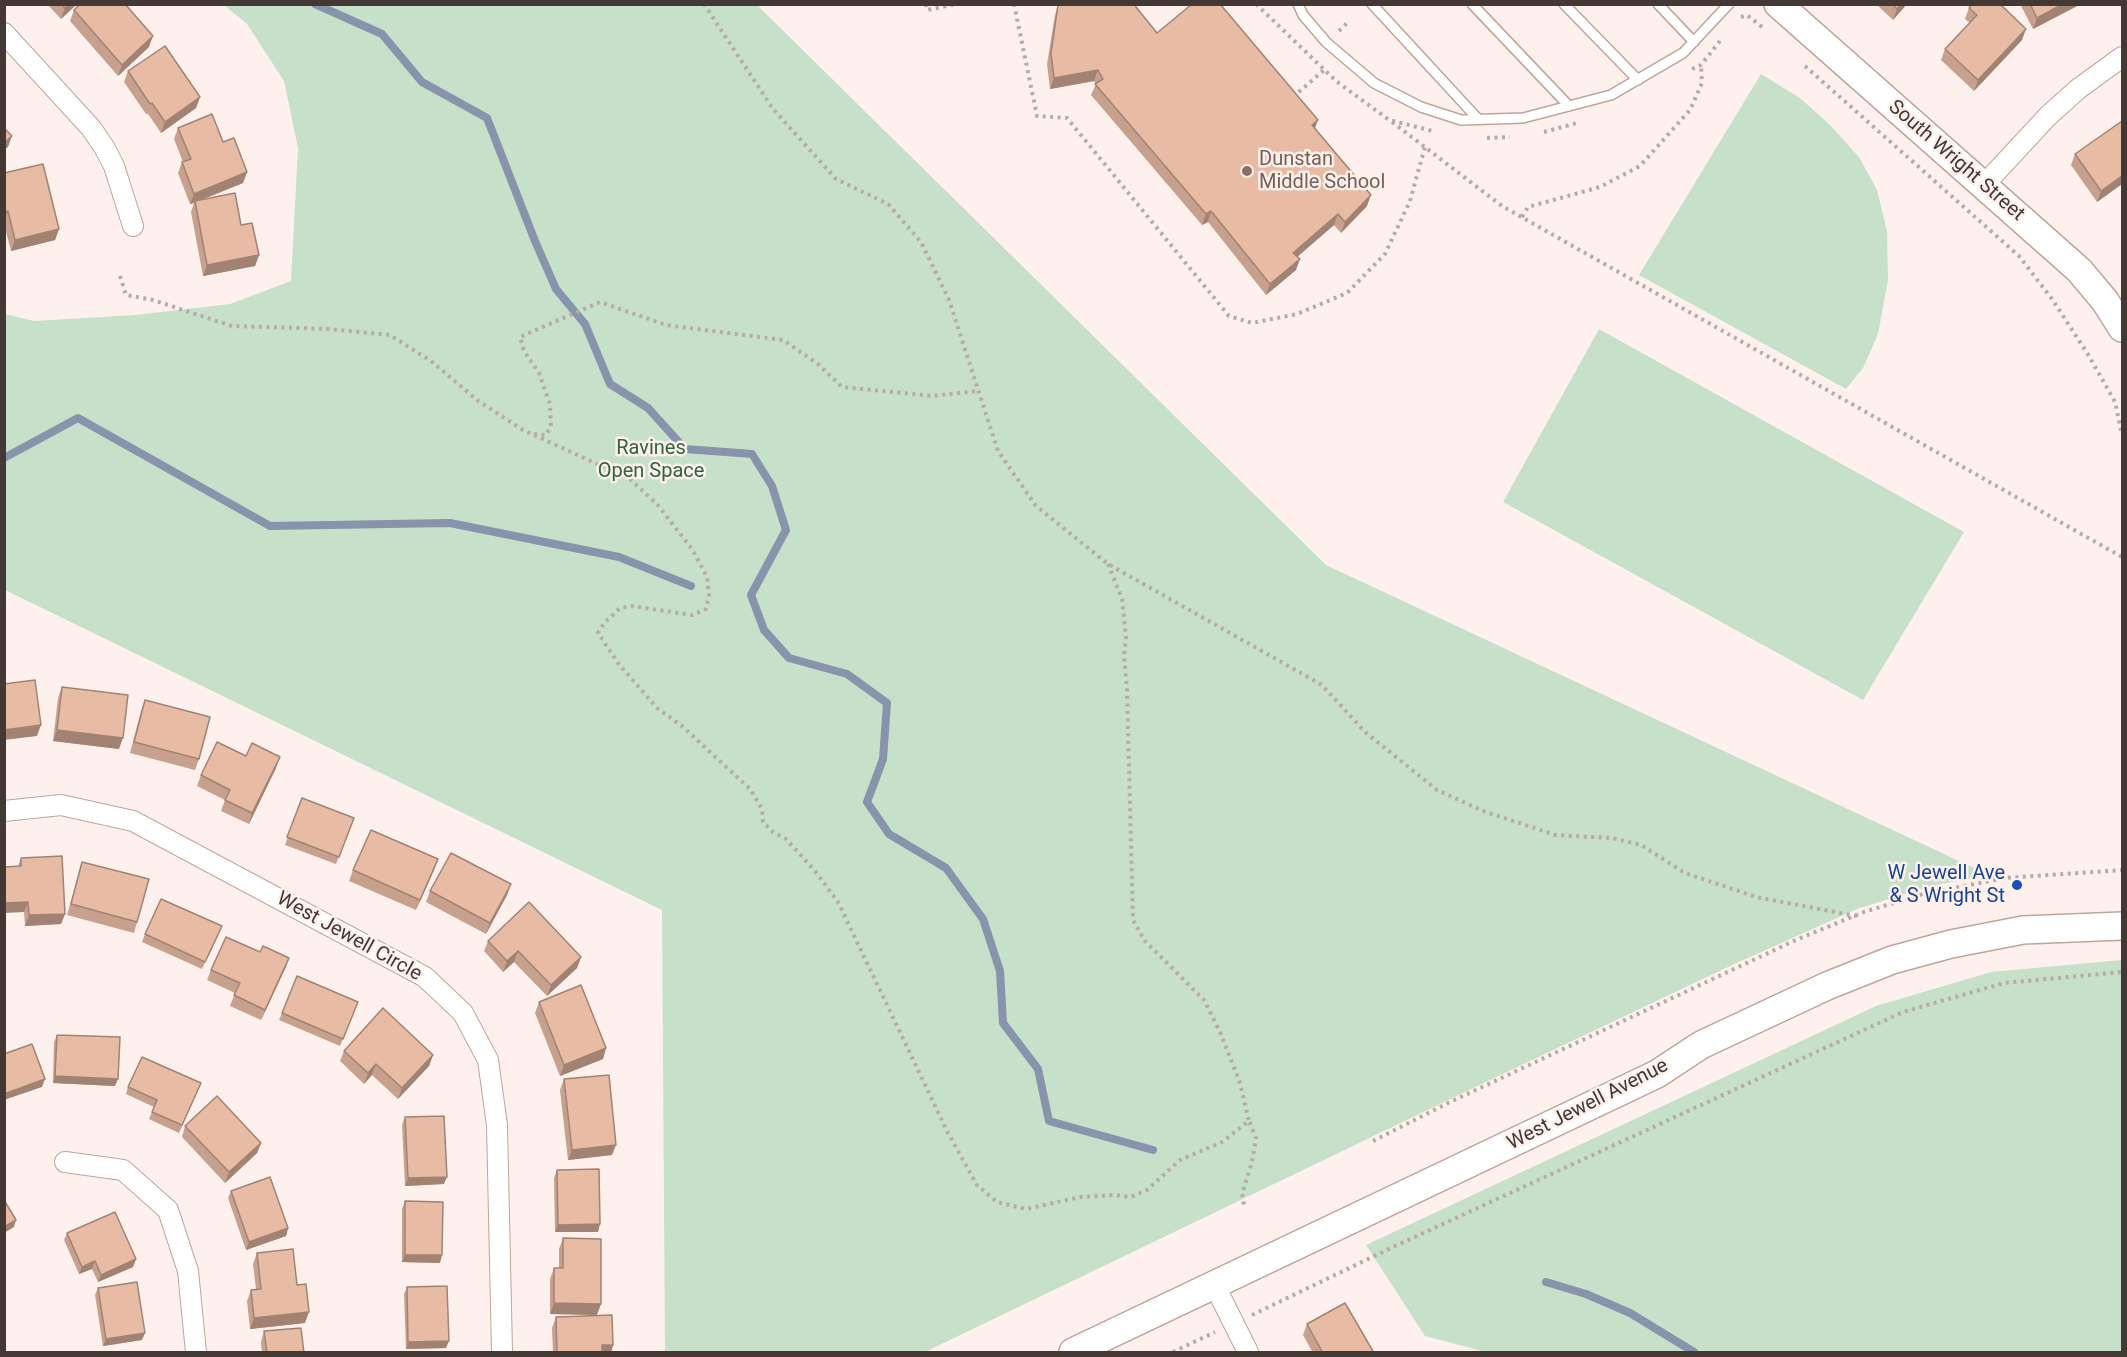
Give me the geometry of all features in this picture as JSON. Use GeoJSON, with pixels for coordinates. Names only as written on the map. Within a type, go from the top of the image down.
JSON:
{"type":"FeatureCollection","features":[{"type":"Feature","properties":{"kind":"main road","name":"South Wright Street"},"geometry":{"type":"LineString","coordinates":[[1778,4],[2079,270],[2105,301],[2122,328]]}},
{"type":"Feature","properties":{"kind":"main road","name":"West Jewell Avenue"},"geometry":{"type":"LineString","coordinates":[[1073,1353],[1657,1074],[1701,1045],[1827,986],[1892,960],[1951,944],[2023,930],[2122,926]]}},
{"type":"Feature","properties":{"kind":"street"},"geometry":{"type":"LineString","coordinates":[[4,33],[91,128],[104,147],[114,166],[133,226]]}},
{"type":"Feature","properties":{"kind":"street"},"geometry":{"type":"LineString","coordinates":[[1983,186],[2070,96],[2122,57]]}},
{"type":"Feature","properties":{"kind":"street","name":"West Jewell Circle"},"geometry":{"type":"LineString","coordinates":[[4,811],[62,805],[133,821],[425,977],[462,1013],[488,1060],[497,1125],[502,1353]]}},
{"type":"Feature","properties":{"kind":"street"},"geometry":{"type":"LineString","coordinates":[[65,1162],[123,1170],[168,1210],[188,1271],[196,1353]]}},
{"type":"Feature","properties":{"kind":"street"},"geometry":{"type":"LineString","coordinates":[[1215,1286],[1248,1353]]}},
{"type":"Feature","properties":{"kind":"lane"},"geometry":{"type":"LineString","coordinates":[[1299,4],[1303,15],[1326,42],[1374,83],[1421,107],[1461,120],[1523,118],[1611,95],[1683,53],[1729,4]]}},
{"type":"Feature","properties":{"kind":"lane"},"geometry":{"type":"LineString","coordinates":[[1372,4],[1478,119]]}},
{"type":"Feature","properties":{"kind":"lane"},"geometry":{"type":"LineString","coordinates":[[1472,4],[1569,106]]}},
{"type":"Feature","properties":{"kind":"lane"},"geometry":{"type":"LineString","coordinates":[[1564,4],[1638,80]]}},
{"type":"Feature","properties":{"kind":"lane"},"geometry":{"type":"LineString","coordinates":[[1659,4],[1694,42]]}},
{"type":"Feature","properties":{"kind":"path"},"geometry":{"type":"LineString","coordinates":[[704,4],[773,109],[836,179],[888,204],[921,242],[949,300],[998,452],[1036,506],[1108,564],[1322,686],[1365,732],[1437,790],[1484,812],[1556,835],[1612,838],[1641,845],[1685,873],[1756,897],[1856,916]]}},
{"type":"Feature","properties":{"kind":"path"},"geometry":{"type":"LineString","coordinates":[[926,4],[927,10],[956,4]]}},
{"type":"Feature","properties":{"kind":"path"},"geometry":{"type":"LineString","coordinates":[[1014,4],[1037,116],[1066,118],[1229,316],[1252,323],[1297,314],[1347,293],[1385,254],[1410,201],[1425,147]]}},
{"type":"Feature","properties":{"kind":"path"},"geometry":{"type":"LineString","coordinates":[[1256,4],[1335,81],[1502,206],[2122,557]]}},
{"type":"Feature","properties":{"kind":"path"},"geometry":{"type":"LineString","coordinates":[[1740,18],[1747,15],[1769,33]]}},
{"type":"Feature","properties":{"kind":"path"},"geometry":{"type":"LineString","coordinates":[[1339,31],[1347,23]]}},
{"type":"Feature","properties":{"kind":"path"},"geometry":{"type":"LineString","coordinates":[[1691,70],[1701,64],[1727,33]]}},
{"type":"Feature","properties":{"kind":"path"},"geometry":{"type":"LineString","coordinates":[[1802,63],[2019,256],[2052,299],[2089,356],[2115,402],[2122,435]]}},
{"type":"Feature","properties":{"kind":"path"},"geometry":{"type":"LineString","coordinates":[[1522,217],[1528,207],[1600,187],[1640,166],[1690,110],[1702,83],[1701,64]]}},
{"type":"Feature","properties":{"kind":"path"},"geometry":{"type":"LineString","coordinates":[[1288,101],[1324,70]]}},
{"type":"Feature","properties":{"kind":"path"},"geometry":{"type":"LineString","coordinates":[[1389,120],[1441,133]]}},
{"type":"Feature","properties":{"kind":"path"},"geometry":{"type":"LineString","coordinates":[[1533,134],[1585,121]]}},
{"type":"Feature","properties":{"kind":"path"},"geometry":{"type":"LineString","coordinates":[[1486,138],[1498,139],[1521,135]]}},
{"type":"Feature","properties":{"kind":"path"},"geometry":{"type":"LineString","coordinates":[[120,276],[126,295],[153,300],[232,326],[330,329],[390,335],[431,362],[477,400],[531,434],[630,479],[657,504],[692,549],[707,577],[709,596],[706,609],[692,615],[632,606],[620,608],[604,623],[598,633],[618,663],[657,708],[682,726],[750,789],[762,809],[763,822],[773,832],[786,839],[815,871],[838,902],[948,1133],[977,1185],[997,1202],[1026,1209],[1080,1197],[1115,1195],[1131,1197],[1148,1190],[1180,1160],[1222,1142],[1249,1121]]}},
{"type":"Feature","properties":{"kind":"path"},"geometry":{"type":"LineString","coordinates":[[531,434],[546,435],[551,426],[550,404],[539,373],[524,351],[520,337],[600,302],[666,325],[783,340],[818,364],[842,387],[932,396],[977,391]]}},
{"type":"Feature","properties":{"kind":"path"},"geometry":{"type":"LineString","coordinates":[[1108,564],[1122,599],[1126,638],[1124,656],[1127,689],[1133,920],[1144,940],[1204,1000],[1220,1032],[1240,1083],[1249,1121],[1256,1138],[1252,1162],[1242,1194],[1244,1204]]}},
{"type":"Feature","properties":{"kind":"path"},"geometry":{"type":"LineString","coordinates":[[1373,1141],[1448,1103],[1776,949],[1856,916],[1923,894],[1973,884],[2041,874],[2122,870]]}},
{"type":"Feature","properties":{"kind":"path"},"geometry":{"type":"LineString","coordinates":[[1173,1353],[1393,1247],[1903,1012],[2004,983],[2122,972]]}},
{"type":"Feature","properties":{"kind":"green space","name":"Ravines Open Space"},"geometry":{"type":"Polygon","coordinates":[[[224,5],[757,5],[1326,565],[1989,875],[1931,886],[1857,909],[1728,967],[1490,1080],[925,1352],[665,1352],[662,910],[5,590],[5,314],[34,321],[135,315],[230,304],[291,281],[298,148],[284,81],[247,24],[224,5]]]}},
{"type":"Feature","properties":{"kind":"green space"},"geometry":{"type":"Polygon","coordinates":[[[1761,74],[1800,98],[1830,125],[1859,157],[1877,190],[1887,231],[1888,280],[1878,334],[1863,368],[1846,389],[1639,275],[1761,74]]]}},
{"type":"Feature","properties":{"kind":"green space"},"geometry":{"type":"Polygon","coordinates":[[[1599,329],[1964,532],[1863,700],[1503,502],[1599,329]]]}},
{"type":"Feature","properties":{"kind":"green space"},"geometry":{"type":"Polygon","coordinates":[[[2122,960],[2122,1352],[1486,1352],[1425,1336],[1366,1245],[1876,1006],[1991,972],[2122,960]]]}},
{"type":"Feature","properties":{"kind":"building"},"geometry":{"type":"Polygon","coordinates":[[[80,4],[125,4],[153,36],[122,65],[74,10],[80,4]]]}},
{"type":"Feature","properties":{"kind":"building","name":"Dunstan Middle School"},"geometry":{"type":"Polygon","coordinates":[[[1136,4],[1157,33],[1192,4],[1220,4],[1318,120],[1312,125],[1371,195],[1345,222],[1338,214],[1293,253],[1300,259],[1270,284],[1211,211],[1206,214],[1095,84],[1103,79],[1098,70],[1054,78],[1051,53],[1058,5],[1136,4]]]}},
{"type":"Feature","properties":{"kind":"building"},"geometry":{"type":"Polygon","coordinates":[[[1972,4],[2000,4],[2026,29],[1978,80],[1945,49],[1977,15],[1969,8],[1972,4]]]}},
{"type":"Feature","properties":{"kind":"building"},"geometry":{"type":"Polygon","coordinates":[[[2030,4],[2063,4],[2037,18],[2030,4]]]}},
{"type":"Feature","properties":{"kind":"building"},"geometry":{"type":"Polygon","coordinates":[[[165,46],[200,97],[165,122],[128,71],[165,46]]]}},
{"type":"Feature","properties":{"kind":"building"},"geometry":{"type":"Polygon","coordinates":[[[212,114],[223,142],[234,138],[247,172],[194,194],[182,162],[191,159],[178,128],[212,114]]]}},
{"type":"Feature","properties":{"kind":"building"},"geometry":{"type":"Polygon","coordinates":[[[2122,121],[2122,176],[2101,191],[2075,154],[2122,121]]]}},
{"type":"Feature","properties":{"kind":"building"},"geometry":{"type":"Polygon","coordinates":[[[4,128],[12,136],[4,143],[4,128]]]}},
{"type":"Feature","properties":{"kind":"building"},"geometry":{"type":"Polygon","coordinates":[[[43,164],[59,229],[15,240],[8,211],[4,212],[4,173],[43,164]]]}},
{"type":"Feature","properties":{"kind":"building"},"geometry":{"type":"Polygon","coordinates":[[[235,193],[241,225],[252,223],[259,255],[207,265],[195,201],[235,193]]]}},
{"type":"Feature","properties":{"kind":"building"},"geometry":{"type":"Polygon","coordinates":[[[35,680],[41,725],[4,730],[4,684],[35,680]]]}},
{"type":"Feature","properties":{"kind":"building"},"geometry":{"type":"Polygon","coordinates":[[[62,687],[128,695],[123,738],[57,730],[62,687]]]}},
{"type":"Feature","properties":{"kind":"building"},"geometry":{"type":"Polygon","coordinates":[[[145,700],[210,717],[199,759],[134,742],[145,700]]]}},
{"type":"Feature","properties":{"kind":"building"},"geometry":{"type":"Polygon","coordinates":[[[217,742],[246,756],[252,743],[280,757],[252,813],[225,800],[230,790],[201,775],[217,742]]]}},
{"type":"Feature","properties":{"kind":"building"},"geometry":{"type":"Polygon","coordinates":[[[302,798],[354,818],[339,857],[287,837],[302,798]]]}},
{"type":"Feature","properties":{"kind":"building"},"geometry":{"type":"Polygon","coordinates":[[[371,830],[438,859],[420,900],[353,870],[371,830]]]}},
{"type":"Feature","properties":{"kind":"building"},"geometry":{"type":"Polygon","coordinates":[[[451,853],[511,884],[490,923],[430,891],[451,853]]]}},
{"type":"Feature","properties":{"kind":"building"},"geometry":{"type":"Polygon","coordinates":[[[62,856],[65,914],[29,915],[28,902],[4,903],[4,867],[21,866],[21,858],[62,856]]]}},
{"type":"Feature","properties":{"kind":"building"},"geometry":{"type":"Polygon","coordinates":[[[82,862],[149,879],[137,922],[71,904],[82,862]]]}},
{"type":"Feature","properties":{"kind":"building"},"geometry":{"type":"Polygon","coordinates":[[[161,899],[222,926],[205,962],[145,934],[161,899]]]}},
{"type":"Feature","properties":{"kind":"building"},"geometry":{"type":"Polygon","coordinates":[[[529,902],[581,957],[551,985],[518,951],[507,961],[488,941],[529,902]]]}},
{"type":"Feature","properties":{"kind":"building"},"geometry":{"type":"Polygon","coordinates":[[[226,937],[260,952],[263,946],[289,958],[265,1010],[234,995],[240,983],[211,970],[226,937]]]}},
{"type":"Feature","properties":{"kind":"building"},"geometry":{"type":"Polygon","coordinates":[[[297,976],[358,1002],[343,1039],[282,1013],[297,976]]]}},
{"type":"Feature","properties":{"kind":"building"},"geometry":{"type":"Polygon","coordinates":[[[581,985],[606,1048],[564,1065],[539,1002],[581,985]]]}},
{"type":"Feature","properties":{"kind":"building"},"geometry":{"type":"Polygon","coordinates":[[[383,1008],[433,1055],[402,1088],[376,1064],[368,1073],[344,1051],[383,1008]]]}},
{"type":"Feature","properties":{"kind":"building"},"geometry":{"type":"Polygon","coordinates":[[[57,1035],[120,1037],[118,1079],[55,1076],[57,1035]]]}},
{"type":"Feature","properties":{"kind":"building"},"geometry":{"type":"Polygon","coordinates":[[[32,1044],[45,1079],[4,1094],[4,1054],[32,1044]]]}},
{"type":"Feature","properties":{"kind":"building"},"geometry":{"type":"Polygon","coordinates":[[[142,1057],[201,1083],[182,1125],[152,1112],[157,1100],[128,1087],[142,1057]]]}},
{"type":"Feature","properties":{"kind":"building"},"geometry":{"type":"Polygon","coordinates":[[[609,1075],[616,1145],[572,1150],[564,1079],[609,1075]]]}},
{"type":"Feature","properties":{"kind":"building"},"geometry":{"type":"Polygon","coordinates":[[[217,1096],[261,1143],[229,1172],[185,1126],[217,1096]]]}},
{"type":"Feature","properties":{"kind":"building"},"geometry":{"type":"Polygon","coordinates":[[[444,1116],[447,1177],[408,1178],[405,1117],[444,1116]]]}},
{"type":"Feature","properties":{"kind":"building"},"geometry":{"type":"Polygon","coordinates":[[[599,1169],[600,1224],[558,1225],[557,1170],[599,1169]]]}},
{"type":"Feature","properties":{"kind":"building"},"geometry":{"type":"Polygon","coordinates":[[[270,1177],[288,1228],[249,1242],[231,1191],[270,1177]]]}},
{"type":"Feature","properties":{"kind":"building"},"geometry":{"type":"Polygon","coordinates":[[[4,1200],[16,1220],[4,1227],[4,1200]]]}},
{"type":"Feature","properties":{"kind":"building"},"geometry":{"type":"Polygon","coordinates":[[[405,1201],[443,1202],[442,1255],[405,1255],[405,1201]]]}},
{"type":"Feature","properties":{"kind":"building"},"geometry":{"type":"Polygon","coordinates":[[[115,1212],[136,1259],[101,1275],[95,1261],[82,1267],[67,1233],[115,1212]]]}},
{"type":"Feature","properties":{"kind":"building"},"geometry":{"type":"Polygon","coordinates":[[[563,1238],[601,1239],[601,1304],[554,1303],[554,1268],[563,1268],[563,1238]]]}},
{"type":"Feature","properties":{"kind":"building"},"geometry":{"type":"Polygon","coordinates":[[[293,1249],[297,1285],[306,1284],[309,1312],[254,1318],[251,1290],[261,1289],[257,1253],[293,1249]]]}},
{"type":"Feature","properties":{"kind":"building"},"geometry":{"type":"Polygon","coordinates":[[[137,1282],[145,1333],[106,1339],[98,1288],[137,1282]]]}},
{"type":"Feature","properties":{"kind":"building"},"geometry":{"type":"Polygon","coordinates":[[[447,1286],[449,1341],[408,1342],[407,1287],[447,1286]]]}},
{"type":"Feature","properties":{"kind":"building"},"geometry":{"type":"Polygon","coordinates":[[[1345,1303],[1374,1353],[1323,1353],[1307,1324],[1345,1303]]]}},
{"type":"Feature","properties":{"kind":"building"},"geometry":{"type":"Polygon","coordinates":[[[612,1315],[613,1345],[602,1345],[602,1353],[557,1353],[556,1317],[612,1315]]]}},
{"type":"Feature","properties":{"kind":"building"},"geometry":{"type":"Polygon","coordinates":[[[301,1328],[304,1353],[267,1353],[264,1331],[301,1328]]]}},
{"type":"Feature","properties":{"kind":"waterway"},"geometry":{"type":"LineString","coordinates":[[315,4],[382,34],[422,82],[487,118],[556,289],[585,324],[610,384],[648,408],[685,449],[752,454],[772,486],[786,530],[751,595],[764,630],[789,658],[847,674],[887,703],[883,759],[867,802],[889,834],[946,868],[983,919],[1000,971],[1003,1023],[1038,1069],[1049,1121],[1153,1150]]}},
{"type":"Feature","properties":{"kind":"waterway"},"geometry":{"type":"LineString","coordinates":[[4,458],[78,418],[270,526],[450,523],[619,557],[691,586]]}},
{"type":"Feature","properties":{"kind":"waterway"},"geometry":{"type":"LineString","coordinates":[[1546,1282],[1586,1294],[1630,1313],[1694,1352]]}},
{"type":"Feature","properties":{"kind":"place","name":"Dunstan Middle School"},"geometry":{"type":"Point","coordinates":[1247,171]}},
{"type":"Feature","properties":{"kind":"place","name":"W Jewell Ave & S Wright St"},"geometry":{"type":"Point","coordinates":[2017,885]}}]}
